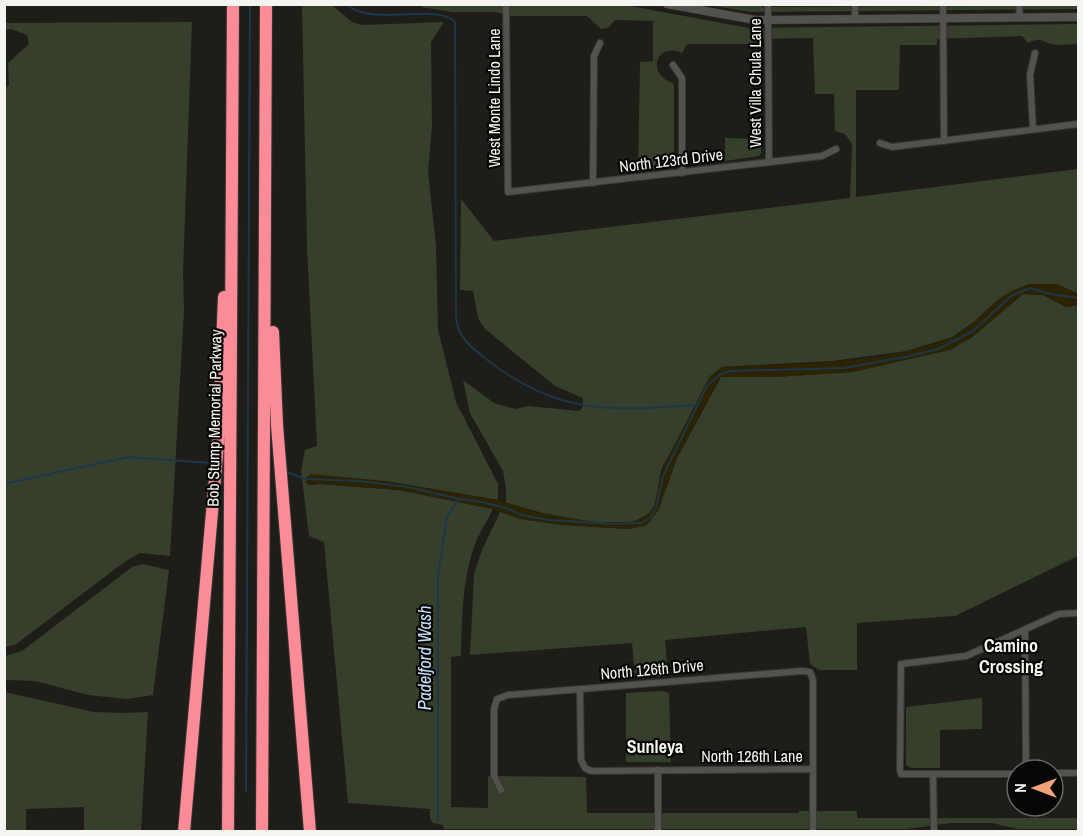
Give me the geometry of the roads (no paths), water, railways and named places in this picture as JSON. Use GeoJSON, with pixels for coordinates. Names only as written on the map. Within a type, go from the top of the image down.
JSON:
{"type":"FeatureCollection","features":[{"type":"Feature","properties":{"kind":"highway","name":"Bob Stump Memorial Parkway"},"geometry":{"type":"LineString","coordinates":[[228,831],[230,482],[224,444],[234,60],[233,4]]}},
{"type":"Feature","properties":{"kind":"highway"},"geometry":{"type":"LineString","coordinates":[[262,830],[266,4]]}},
{"type":"Feature","properties":{"kind":"highway"},"geometry":{"type":"LineString","coordinates":[[266,61],[273,360],[310,831]]}},
{"type":"Feature","properties":{"kind":"highway"},"geometry":{"type":"LineString","coordinates":[[184,831],[215,480],[224,444]]}},
{"type":"Feature","properties":{"kind":"street","name":"West Monte Lindo Lane"},"geometry":{"type":"LineString","coordinates":[[506,4],[508,192]]}},
{"type":"Feature","properties":{"kind":"street"},"geometry":{"type":"LineString","coordinates":[[667,4],[743,19],[768,21],[1078,17]]}},
{"type":"Feature","properties":{"kind":"street","name":"West Villa Chula Lane"},"geometry":{"type":"LineString","coordinates":[[768,4],[769,162]]}},
{"type":"Feature","properties":{"kind":"street"},"geometry":{"type":"LineString","coordinates":[[855,4],[855,20]]}},
{"type":"Feature","properties":{"kind":"street"},"geometry":{"type":"LineString","coordinates":[[943,4],[944,141]]}},
{"type":"Feature","properties":{"kind":"street"},"geometry":{"type":"LineString","coordinates":[[1019,4],[1020,18]]}},
{"type":"Feature","properties":{"kind":"street"},"geometry":{"type":"LineString","coordinates":[[593,183],[594,56],[600,43]]}},
{"type":"Feature","properties":{"kind":"street"},"geometry":{"type":"LineString","coordinates":[[1032,129],[1030,75],[1035,53]]}},
{"type":"Feature","properties":{"kind":"street"},"geometry":{"type":"LineString","coordinates":[[673,65],[682,78],[682,173]]}},
{"type":"Feature","properties":{"kind":"street"},"geometry":{"type":"LineString","coordinates":[[880,143],[892,147],[1078,124]]}},
{"type":"Feature","properties":{"kind":"street","name":"North 123rd Drive"},"geometry":{"type":"LineString","coordinates":[[508,192],[822,156],[836,149]]}},
{"type":"Feature","properties":{"kind":"street"},"geometry":{"type":"LineString","coordinates":[[1005,774],[902,774],[900,770],[902,664],[966,656],[1059,615],[1078,613]]}},
{"type":"Feature","properties":{"kind":"street"},"geometry":{"type":"LineString","coordinates":[[1025,630],[1026,758]]}},
{"type":"Feature","properties":{"kind":"street","name":"North 126th Drive"},"geometry":{"type":"LineString","coordinates":[[501,790],[494,776],[494,709],[497,699],[508,695],[795,671],[810,672],[813,680],[813,769]]}},
{"type":"Feature","properties":{"kind":"street","name":"North 126th Lane"},"geometry":{"type":"LineString","coordinates":[[580,689],[581,760],[585,768],[591,771],[813,769]]}},
{"type":"Feature","properties":{"kind":"street"},"geometry":{"type":"LineString","coordinates":[[813,769],[813,831]]}},
{"type":"Feature","properties":{"kind":"street"},"geometry":{"type":"LineString","coordinates":[[658,770],[658,831]]}},
{"type":"Feature","properties":{"kind":"street"},"geometry":{"type":"LineString","coordinates":[[933,774],[934,831]]}},
{"type":"Feature","properties":{"kind":"waterway"},"geometry":{"type":"LineString","coordinates":[[246,791],[250,4]]}},
{"type":"Feature","properties":{"kind":"waterway"},"geometry":{"type":"LineString","coordinates":[[346,4],[357,11],[371,14],[434,14],[446,16],[455,22],[456,316],[459,331],[467,342],[516,380],[541,393],[565,401],[614,408],[697,405]]}},
{"type":"Feature","properties":{"kind":"waterway"},"geometry":{"type":"LineString","coordinates":[[286,472],[306,479],[359,481],[408,487],[477,501],[506,508],[522,515],[549,520],[615,524],[642,523],[651,517],[656,508],[663,476],[707,386],[719,375],[730,371],[844,368],[905,357],[938,349],[973,331],[1011,296],[1030,288],[1078,298]]}},
{"type":"Feature","properties":{"kind":"waterway"},"geometry":{"type":"LineString","coordinates":[[4,484],[128,457],[211,463]]}},
{"type":"Feature","properties":{"kind":"waterway","name":"Padelford Wash"},"geometry":{"type":"LineString","coordinates":[[438,821],[438,576],[447,516],[459,499]]}},
{"type":"Feature","properties":{"kind":"district","name":"Camino Crossing"},"geometry":{"type":"Point","coordinates":[1011,656]}},
{"type":"Feature","properties":{"kind":"district","name":"Sunleya"},"geometry":{"type":"Point","coordinates":[655,747]}}]}
